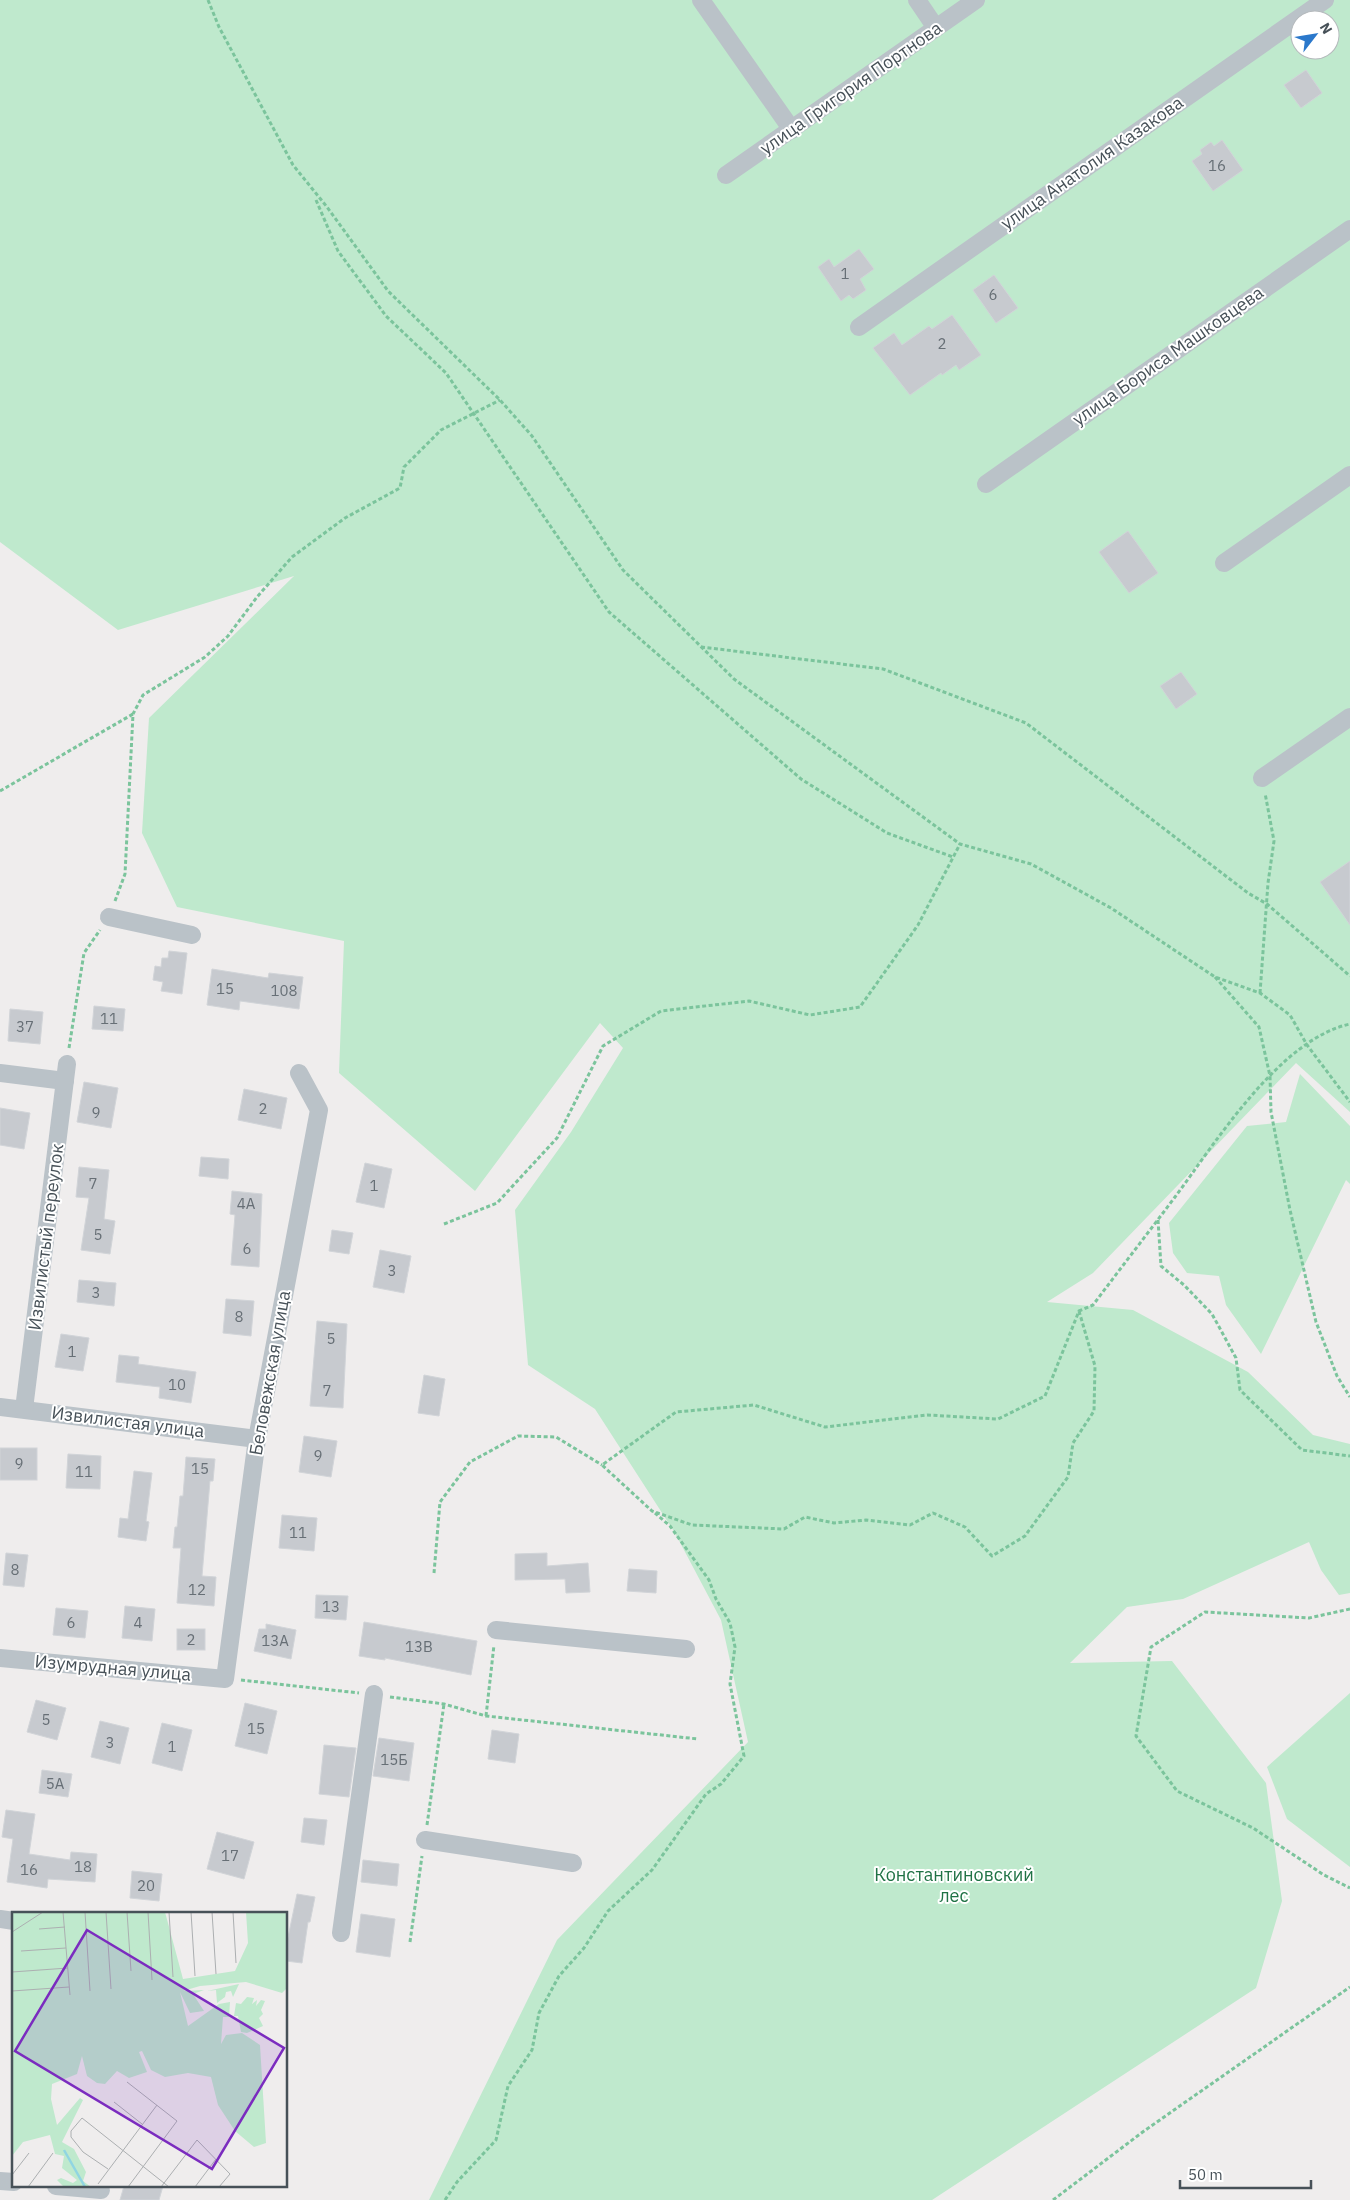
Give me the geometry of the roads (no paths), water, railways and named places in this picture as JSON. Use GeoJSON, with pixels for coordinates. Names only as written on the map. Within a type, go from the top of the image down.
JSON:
{"type":"FeatureCollection","features":[{"type":"Feature","properties":{"kind":"street"},"geometry":{"type":"LineString","coordinates":[[700,0],[792,130]]}},
{"type":"Feature","properties":{"kind":"street"},"geometry":{"type":"LineString","coordinates":[[917,0],[936,28]]}},
{"type":"Feature","properties":{"kind":"street","name":"улица Григория Портнова"},"geometry":{"type":"LineString","coordinates":[[726,176],[976,0]]}},
{"type":"Feature","properties":{"kind":"street","name":"улица Анатолия Казакова"},"geometry":{"type":"LineString","coordinates":[[859,327],[1325,0]]}},
{"type":"Feature","properties":{"kind":"street","name":"улица Бориса Машковцева"},"geometry":{"type":"LineString","coordinates":[[986,484],[1350,229]]}},
{"type":"Feature","properties":{"kind":"street"},"geometry":{"type":"LineString","coordinates":[[1224,563],[1350,474]]}},
{"type":"Feature","properties":{"kind":"street"},"geometry":{"type":"LineString","coordinates":[[1262,778],[1350,717]]}},
{"type":"Feature","properties":{"kind":"street"},"geometry":{"type":"LineString","coordinates":[[109,917],[192,935]]}},
{"type":"Feature","properties":{"kind":"street","name":"Извилистый переулок"},"geometry":{"type":"LineString","coordinates":[[0,1073],[66,1072],[24,1409]]}},
{"type":"Feature","properties":{"kind":"street","name":"Беловежская улица"},"geometry":{"type":"LineString","coordinates":[[225,1679],[257,1439],[319,1110],[299,1074]]}},
{"type":"Feature","properties":{"kind":"street","name":"Извилистая улица"},"geometry":{"type":"LineString","coordinates":[[0,1407],[257,1439]]}},
{"type":"Feature","properties":{"kind":"street"},"geometry":{"type":"LineString","coordinates":[[496,1630],[686,1649]]}},
{"type":"Feature","properties":{"kind":"street","name":"Изумрудная улица"},"geometry":{"type":"LineString","coordinates":[[0,1658],[225,1679]]}},
{"type":"Feature","properties":{"kind":"street"},"geometry":{"type":"LineString","coordinates":[[341,1933],[374,1694]]}},
{"type":"Feature","properties":{"kind":"street"},"geometry":{"type":"LineString","coordinates":[[425,1840],[573,1863]]}},
{"type":"Feature","properties":{"kind":"street"},"geometry":{"type":"LineString","coordinates":[[71,2188],[101,2192]]}},
{"type":"Feature","properties":{"kind":"park label","name":"Константиновский лес"},"geometry":{"type":"Point","coordinates":[954,1885]}}]}
